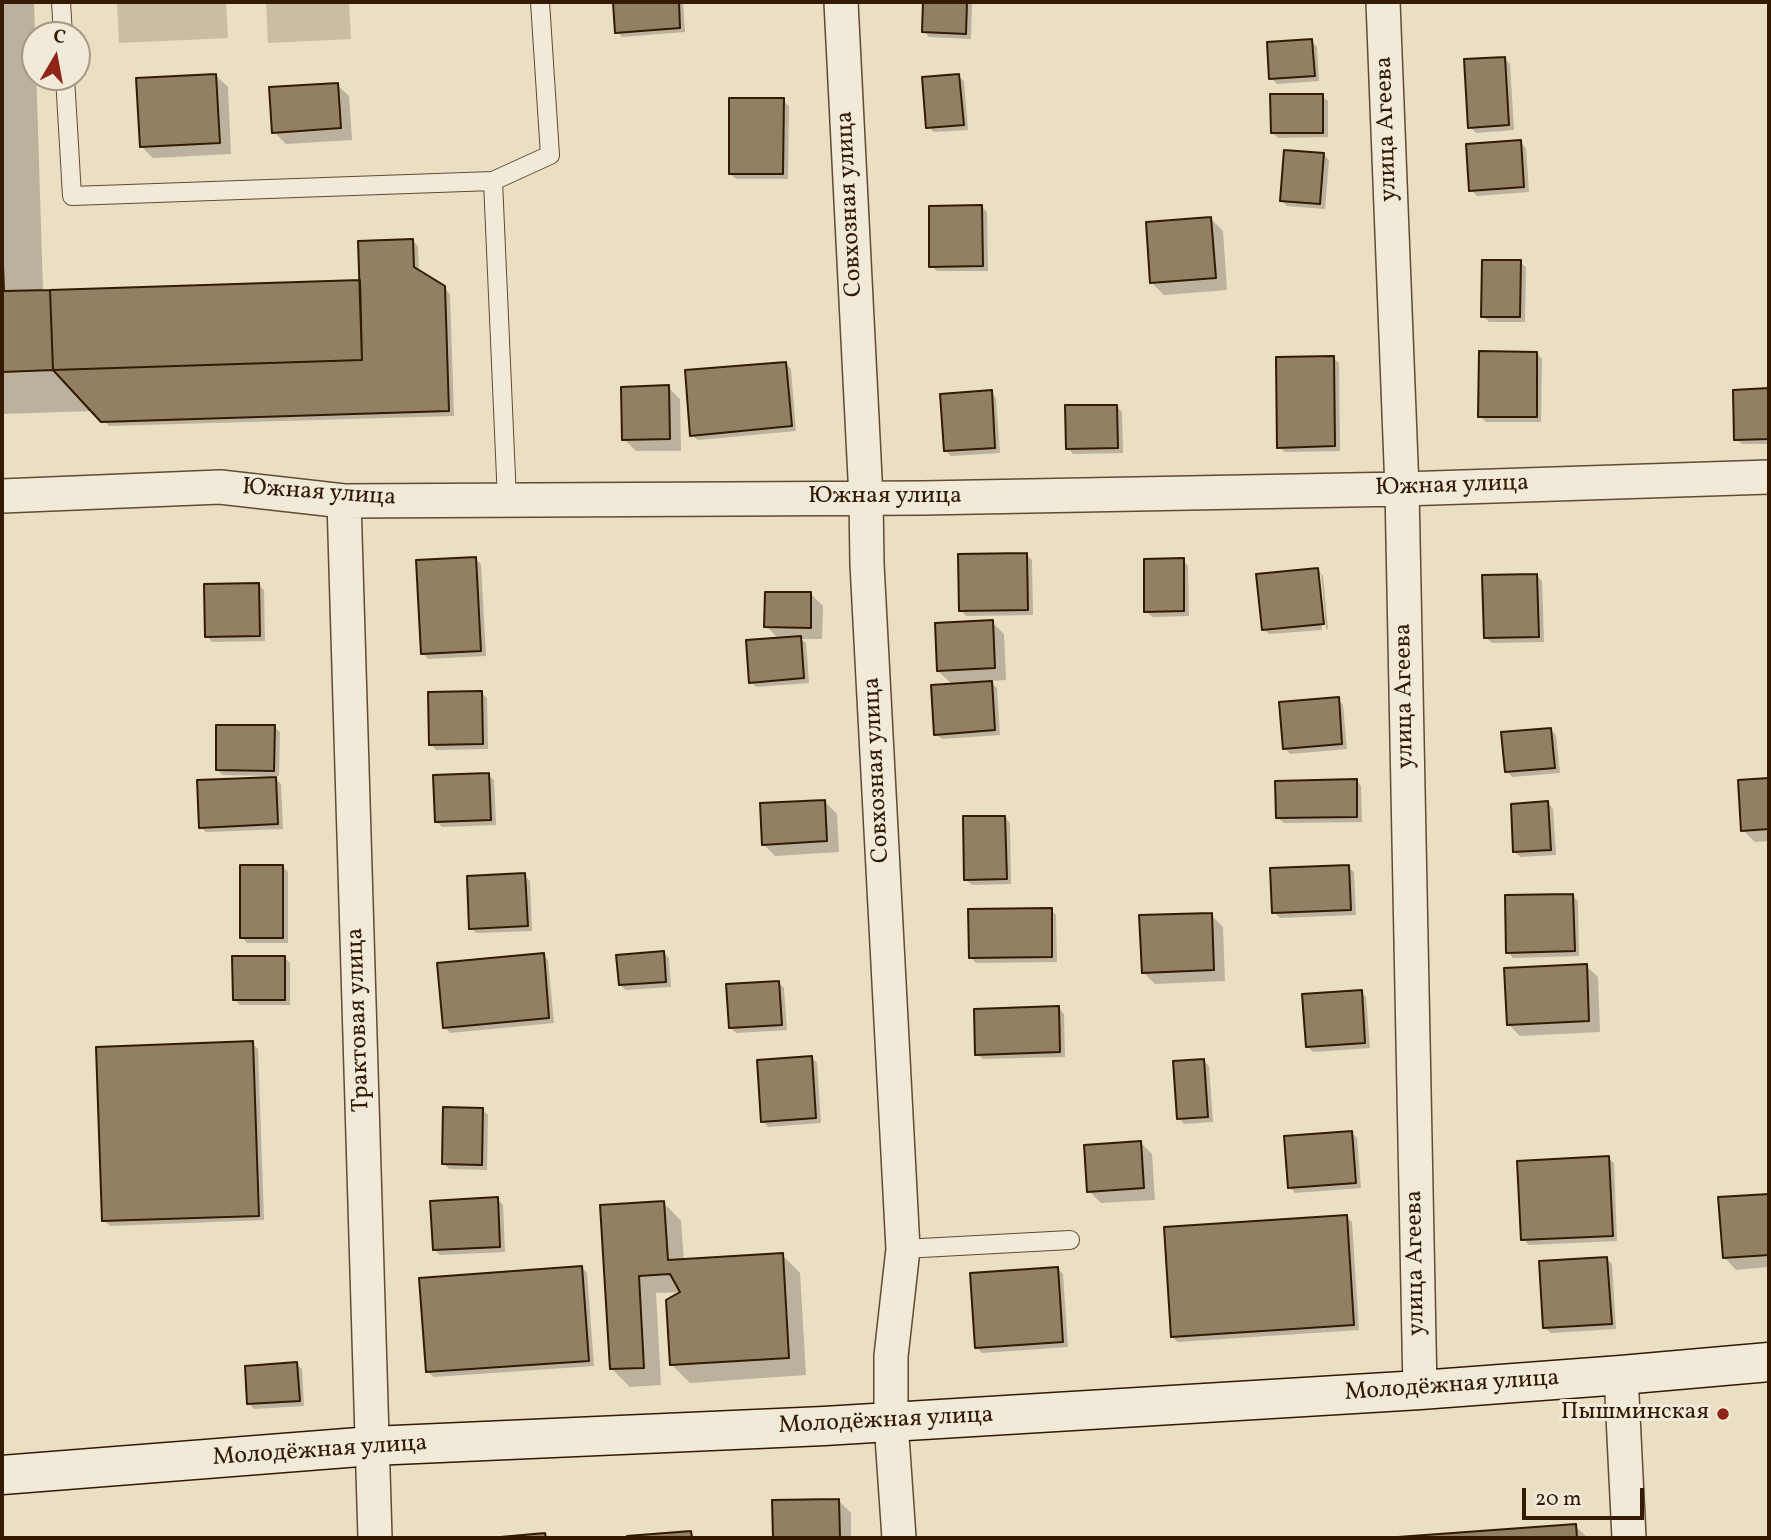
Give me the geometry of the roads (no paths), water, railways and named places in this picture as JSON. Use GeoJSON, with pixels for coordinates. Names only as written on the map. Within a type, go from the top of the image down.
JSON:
{"type":"FeatureCollection","features":[{"type":"Feature","properties":{"kind":"street","name":"Совхозная улица"},"geometry":{"type":"LineString","coordinates":[[841,2],[903,1250],[891,1356],[891,1422],[899,1538]]}},
{"type":"Feature","properties":{"kind":"street","name":"улица Агеева"},"geometry":{"type":"LineString","coordinates":[[1384,2],[1402,489],[1420,1390]]}},
{"type":"Feature","properties":{"kind":"street","name":"Южная улица"},"geometry":{"type":"LineString","coordinates":[[2,496],[220,487],[344,501],[866,498],[1402,489],[1769,477]]}},
{"type":"Feature","properties":{"kind":"street","name":"Трактовая улица"},"geometry":{"type":"LineString","coordinates":[[344,501],[375,1538]]}},
{"type":"Feature","properties":{"kind":"street","name":"Молодёжная улица"},"geometry":{"type":"LineString","coordinates":[[2,1475],[372,1446],[824,1426],[1420,1390],[1769,1362]]}},
{"type":"Feature","properties":{"kind":"street"},"geometry":{"type":"LineString","coordinates":[[1621,1375],[1629,1538]]}},
{"type":"Feature","properties":{"kind":"lane"},"geometry":{"type":"LineString","coordinates":[[61,2],[62,21]]}},
{"type":"Feature","properties":{"kind":"lane"},"geometry":{"type":"LineString","coordinates":[[66,91],[72,196],[493,181],[550,155],[540,2]]}},
{"type":"Feature","properties":{"kind":"lane"},"geometry":{"type":"LineString","coordinates":[[493,181],[507,500]]}},
{"type":"Feature","properties":{"kind":"lane"},"geometry":{"type":"LineString","coordinates":[[903,1250],[1070,1240]]}},
{"type":"Feature","properties":{"kind":"place","name":"Пышминская"},"geometry":{"type":"Point","coordinates":[1723,1414]}}]}
